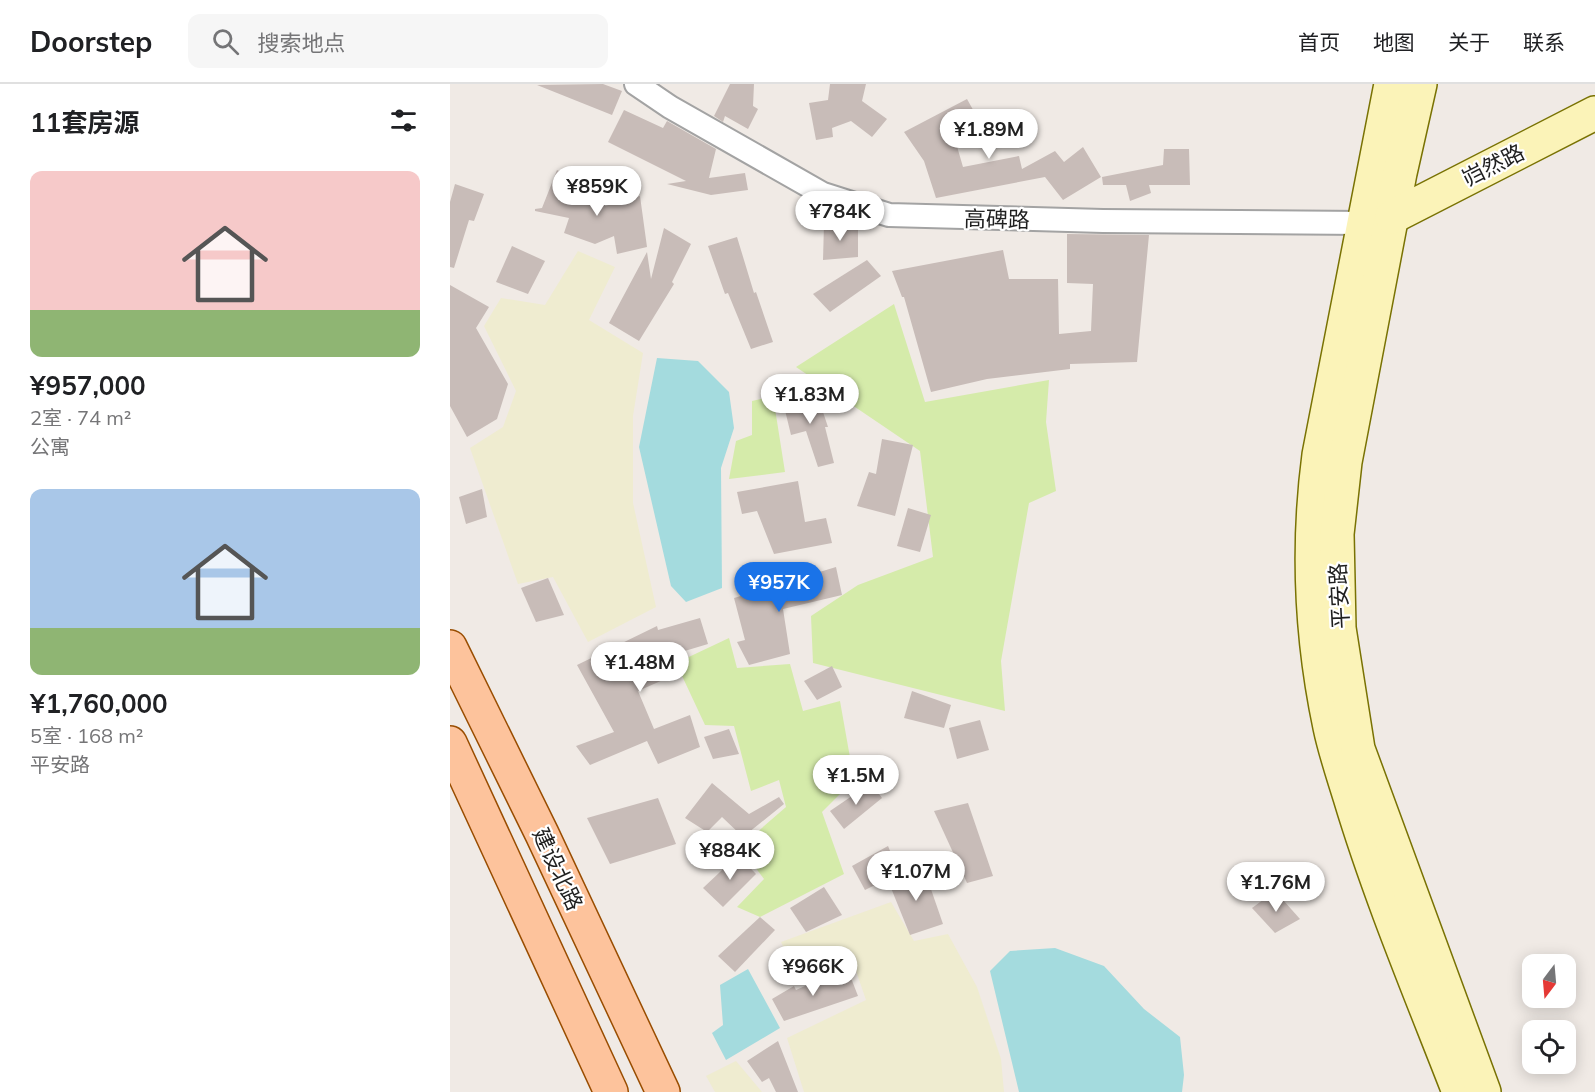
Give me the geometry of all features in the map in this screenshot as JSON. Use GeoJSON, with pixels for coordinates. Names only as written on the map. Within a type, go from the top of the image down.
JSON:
{"type":"FeatureCollection","features":[{"type":"Feature","properties":{"kind":"main road","name":"建设北路"},"geometry":{"type":"LineString","coordinates":[[450,647],[542,834],[663,1092]]}},
{"type":"Feature","properties":{"kind":"main road","name":"建设北路"},"geometry":{"type":"LineString","coordinates":[[450,743],[611,1092]]}},
{"type":"Feature","properties":{"kind":"street","name":"高碑路"},"geometry":{"type":"LineString","coordinates":[[636,84],[670,107],[822,194],[890,215],[1103,222],[1378,220]]}},
{"type":"Feature","properties":{"kind":"street","name":"平安路"},"geometry":{"type":"LineString","coordinates":[[1391,84],[1378,220],[1340,499],[1336,554],[1339,628],[1358,749],[1484,1092]]}},
{"type":"Feature","properties":{"kind":"street","name":"平安路"},"geometry":{"type":"LineString","coordinates":[[1420,84],[1378,220],[1316,477],[1311,572],[1316,642],[1330,730],[1367,854],[1459,1092]]}},
{"type":"Feature","properties":{"kind":"street","name":"岿然路"},"geometry":{"type":"LineString","coordinates":[[1378,220],[1595,113]]}},
{"type":"Feature","properties":{"kind":"shaded area"},"geometry":{"type":"Polygon","coordinates":[[[578,251],[615,267],[589,320],[643,353],[633,416],[633,503],[656,607],[588,642],[553,577],[518,584],[470,448],[503,427],[516,391],[484,326],[501,298],[545,305],[578,251]]]}},
{"type":"Feature","properties":{"kind":"shaded area"},"geometry":{"type":"Polygon","coordinates":[[[891,902],[914,941],[948,934],[977,987],[1001,1059],[1004,1092],[804,1092],[787,1038],[866,1000],[853,962],[798,977],[781,942],[891,902]]]}},
{"type":"Feature","properties":{"kind":"shaded area"},"geometry":{"type":"Polygon","coordinates":[[[736,1061],[762,1092],[715,1092],[706,1076],[736,1061]]]}},
{"type":"Feature","properties":{"kind":"green space"},"geometry":{"type":"Polygon","coordinates":[[[894,304],[925,402],[1049,380],[1046,422],[1056,491],[1029,503],[1001,661],[1005,711],[813,663],[811,616],[858,585],[933,557],[920,451],[796,367],[894,304]]]}},
{"type":"Feature","properties":{"kind":"green space"},"geometry":{"type":"Polygon","coordinates":[[[773,396],[785,472],[729,479],[736,441],[752,435],[752,401],[773,396]]]}},
{"type":"Feature","properties":{"kind":"green space"},"geometry":{"type":"Polygon","coordinates":[[[729,638],[737,668],[790,664],[803,711],[840,701],[854,780],[822,812],[844,874],[760,917],[737,907],[764,879],[740,847],[786,807],[779,780],[751,791],[734,726],[705,725],[676,663],[729,638]]]}},
{"type":"Feature","properties":{"kind":"water"},"geometry":{"type":"Polygon","coordinates":[[[657,358],[698,361],[729,392],[734,428],[721,468],[722,588],[686,602],[671,586],[639,447],[657,358]]]}},
{"type":"Feature","properties":{"kind":"water"},"geometry":{"type":"Polygon","coordinates":[[[1055,948],[1104,966],[1144,1009],[1180,1037],[1184,1075],[1182,1092],[1019,1092],[990,971],[1010,951],[1055,948]]]}},
{"type":"Feature","properties":{"kind":"water"},"geometry":{"type":"Polygon","coordinates":[[[748,969],[780,1028],[726,1060],[712,1033],[723,1025],[720,985],[748,969]]]}},
{"type":"Feature","properties":{"kind":"building"},"geometry":{"type":"Polygon","coordinates":[[[603,84],[622,91],[612,115],[537,85],[603,84]]]}},
{"type":"Feature","properties":{"kind":"building"},"geometry":{"type":"Polygon","coordinates":[[[730,84],[754,84],[753,106],[758,109],[748,129],[725,116],[723,122],[714,116],[730,84]]]}},
{"type":"Feature","properties":{"kind":"building"},"geometry":{"type":"Polygon","coordinates":[[[830,84],[866,84],[862,101],[887,119],[872,137],[851,121],[832,128],[833,137],[816,140],[809,103],[828,100],[830,84]]]}},
{"type":"Feature","properties":{"kind":"building"},"geometry":{"type":"Polygon","coordinates":[[[967,99],[981,124],[954,136],[963,167],[1019,156],[1022,169],[1055,151],[1064,162],[1083,147],[1101,177],[1063,200],[1045,177],[936,198],[924,161],[904,132],[967,99]]]}},
{"type":"Feature","properties":{"kind":"building"},"geometry":{"type":"Polygon","coordinates":[[[624,110],[663,128],[667,121],[716,149],[709,178],[745,173],[748,190],[711,195],[667,184],[686,181],[608,142],[624,110]]]}},
{"type":"Feature","properties":{"kind":"building"},"geometry":{"type":"Polygon","coordinates":[[[1164,149],[1189,149],[1190,185],[1149,185],[1151,193],[1130,201],[1126,185],[1103,185],[1102,177],[1163,165],[1164,149]]]}},
{"type":"Feature","properties":{"kind":"building"},"geometry":{"type":"Polygon","coordinates":[[[557,170],[579,182],[571,204],[603,200],[605,206],[640,196],[647,247],[617,254],[614,236],[595,244],[564,233],[569,218],[535,211],[535,209],[542,208],[557,170]]]}},
{"type":"Feature","properties":{"kind":"building"},"geometry":{"type":"Polygon","coordinates":[[[455,184],[484,194],[474,221],[469,220],[454,268],[450,267],[450,202],[455,184]]]}},
{"type":"Feature","properties":{"kind":"building"},"geometry":{"type":"Polygon","coordinates":[[[824,224],[858,225],[858,257],[823,260],[824,224]]]}},
{"type":"Feature","properties":{"kind":"building"},"geometry":{"type":"Polygon","coordinates":[[[664,228],[691,244],[672,282],[674,284],[639,341],[609,323],[647,252],[651,279],[664,228]]]}},
{"type":"Feature","properties":{"kind":"building"},"geometry":{"type":"Polygon","coordinates":[[[1067,234],[1149,235],[1137,362],[1070,364],[1070,369],[987,379],[931,392],[904,297],[902,297],[892,271],[1003,250],[1009,279],[1058,279],[1059,334],[1091,331],[1093,284],[1067,283],[1067,234]]]}},
{"type":"Feature","properties":{"kind":"building"},"geometry":{"type":"Polygon","coordinates":[[[737,237],[754,293],[756,292],[773,342],[751,349],[728,293],[725,294],[708,246],[737,237]]]}},
{"type":"Feature","properties":{"kind":"building"},"geometry":{"type":"Polygon","coordinates":[[[512,246],[545,261],[528,294],[496,282],[512,246]]]}},
{"type":"Feature","properties":{"kind":"building"},"geometry":{"type":"Polygon","coordinates":[[[867,260],[881,276],[830,312],[813,294],[867,260]]]}},
{"type":"Feature","properties":{"kind":"building"},"geometry":{"type":"Polygon","coordinates":[[[450,285],[489,307],[476,328],[508,384],[497,419],[467,437],[450,406],[450,285]]]}},
{"type":"Feature","properties":{"kind":"building"},"geometry":{"type":"Polygon","coordinates":[[[816,391],[828,427],[825,427],[834,463],[818,467],[806,431],[791,435],[783,402],[816,391]]]}},
{"type":"Feature","properties":{"kind":"building"},"geometry":{"type":"Polygon","coordinates":[[[882,439],[913,445],[895,516],[857,506],[869,472],[876,474],[882,439]]]}},
{"type":"Feature","properties":{"kind":"building"},"geometry":{"type":"Polygon","coordinates":[[[798,481],[805,522],[826,518],[832,543],[774,554],[757,511],[742,514],[737,492],[798,481]]]}},
{"type":"Feature","properties":{"kind":"building"},"geometry":{"type":"Polygon","coordinates":[[[482,489],[487,517],[466,524],[459,497],[482,489]]]}},
{"type":"Feature","properties":{"kind":"building"},"geometry":{"type":"Polygon","coordinates":[[[908,508],[931,515],[920,552],[897,546],[908,508]]]}},
{"type":"Feature","properties":{"kind":"building"},"geometry":{"type":"Polygon","coordinates":[[[836,567],[842,595],[783,609],[790,654],[749,665],[737,642],[745,640],[734,598],[836,567]]]}},
{"type":"Feature","properties":{"kind":"building"},"geometry":{"type":"Polygon","coordinates":[[[548,578],[564,615],[536,622],[521,588],[548,578]]]}},
{"type":"Feature","properties":{"kind":"building"},"geometry":{"type":"Polygon","coordinates":[[[700,618],[708,644],[668,656],[672,676],[638,691],[654,729],[690,715],[700,747],[658,764],[647,741],[590,765],[576,746],[614,732],[577,665],[657,626],[658,630],[700,618]]]}},
{"type":"Feature","properties":{"kind":"building"},"geometry":{"type":"Polygon","coordinates":[[[832,666],[842,687],[817,700],[804,681],[832,666]]]}},
{"type":"Feature","properties":{"kind":"building"},"geometry":{"type":"Polygon","coordinates":[[[912,691],[951,705],[944,728],[904,718],[912,691]]]}},
{"type":"Feature","properties":{"kind":"building"},"geometry":{"type":"Polygon","coordinates":[[[980,720],[989,750],[957,759],[949,728],[980,720]]]}},
{"type":"Feature","properties":{"kind":"building"},"geometry":{"type":"Polygon","coordinates":[[[729,729],[739,754],[713,759],[704,737],[729,729]]]}},
{"type":"Feature","properties":{"kind":"building"},"geometry":{"type":"Polygon","coordinates":[[[712,783],[749,814],[779,797],[784,804],[743,837],[722,817],[707,832],[685,818],[712,783]]]}},
{"type":"Feature","properties":{"kind":"building"},"geometry":{"type":"Polygon","coordinates":[[[871,783],[882,798],[844,829],[830,811],[871,783]]]}},
{"type":"Feature","properties":{"kind":"building"},"geometry":{"type":"Polygon","coordinates":[[[658,798],[676,844],[610,864],[587,818],[658,798]]]}},
{"type":"Feature","properties":{"kind":"building"},"geometry":{"type":"Polygon","coordinates":[[[968,803],[993,876],[967,883],[934,811],[968,803]]]}},
{"type":"Feature","properties":{"kind":"building"},"geometry":{"type":"Polygon","coordinates":[[[888,846],[899,873],[865,890],[852,866],[888,846]]]}},
{"type":"Feature","properties":{"kind":"building"},"geometry":{"type":"Polygon","coordinates":[[[738,855],[756,874],[723,907],[703,888],[738,855]]]}},
{"type":"Feature","properties":{"kind":"building"},"geometry":{"type":"Polygon","coordinates":[[[924,869],[943,924],[910,935],[889,883],[924,869]]]}},
{"type":"Feature","properties":{"kind":"building"},"geometry":{"type":"Polygon","coordinates":[[[824,887],[842,915],[806,932],[790,908],[824,887]]]}},
{"type":"Feature","properties":{"kind":"building"},"geometry":{"type":"Polygon","coordinates":[[[1275,891],[1300,919],[1275,933],[1252,908],[1275,891]]]}},
{"type":"Feature","properties":{"kind":"building"},"geometry":{"type":"Polygon","coordinates":[[[760,917],[775,930],[735,972],[718,956],[760,917]]]}},
{"type":"Feature","properties":{"kind":"building"},"geometry":{"type":"Polygon","coordinates":[[[830,975],[842,985],[851,978],[858,996],[784,1021],[772,999],[794,986],[796,990],[830,975]]]}},
{"type":"Feature","properties":{"kind":"building"},"geometry":{"type":"Polygon","coordinates":[[[778,1041],[798,1092],[776,1092],[769,1078],[762,1082],[747,1061],[778,1041]]]}}]}
